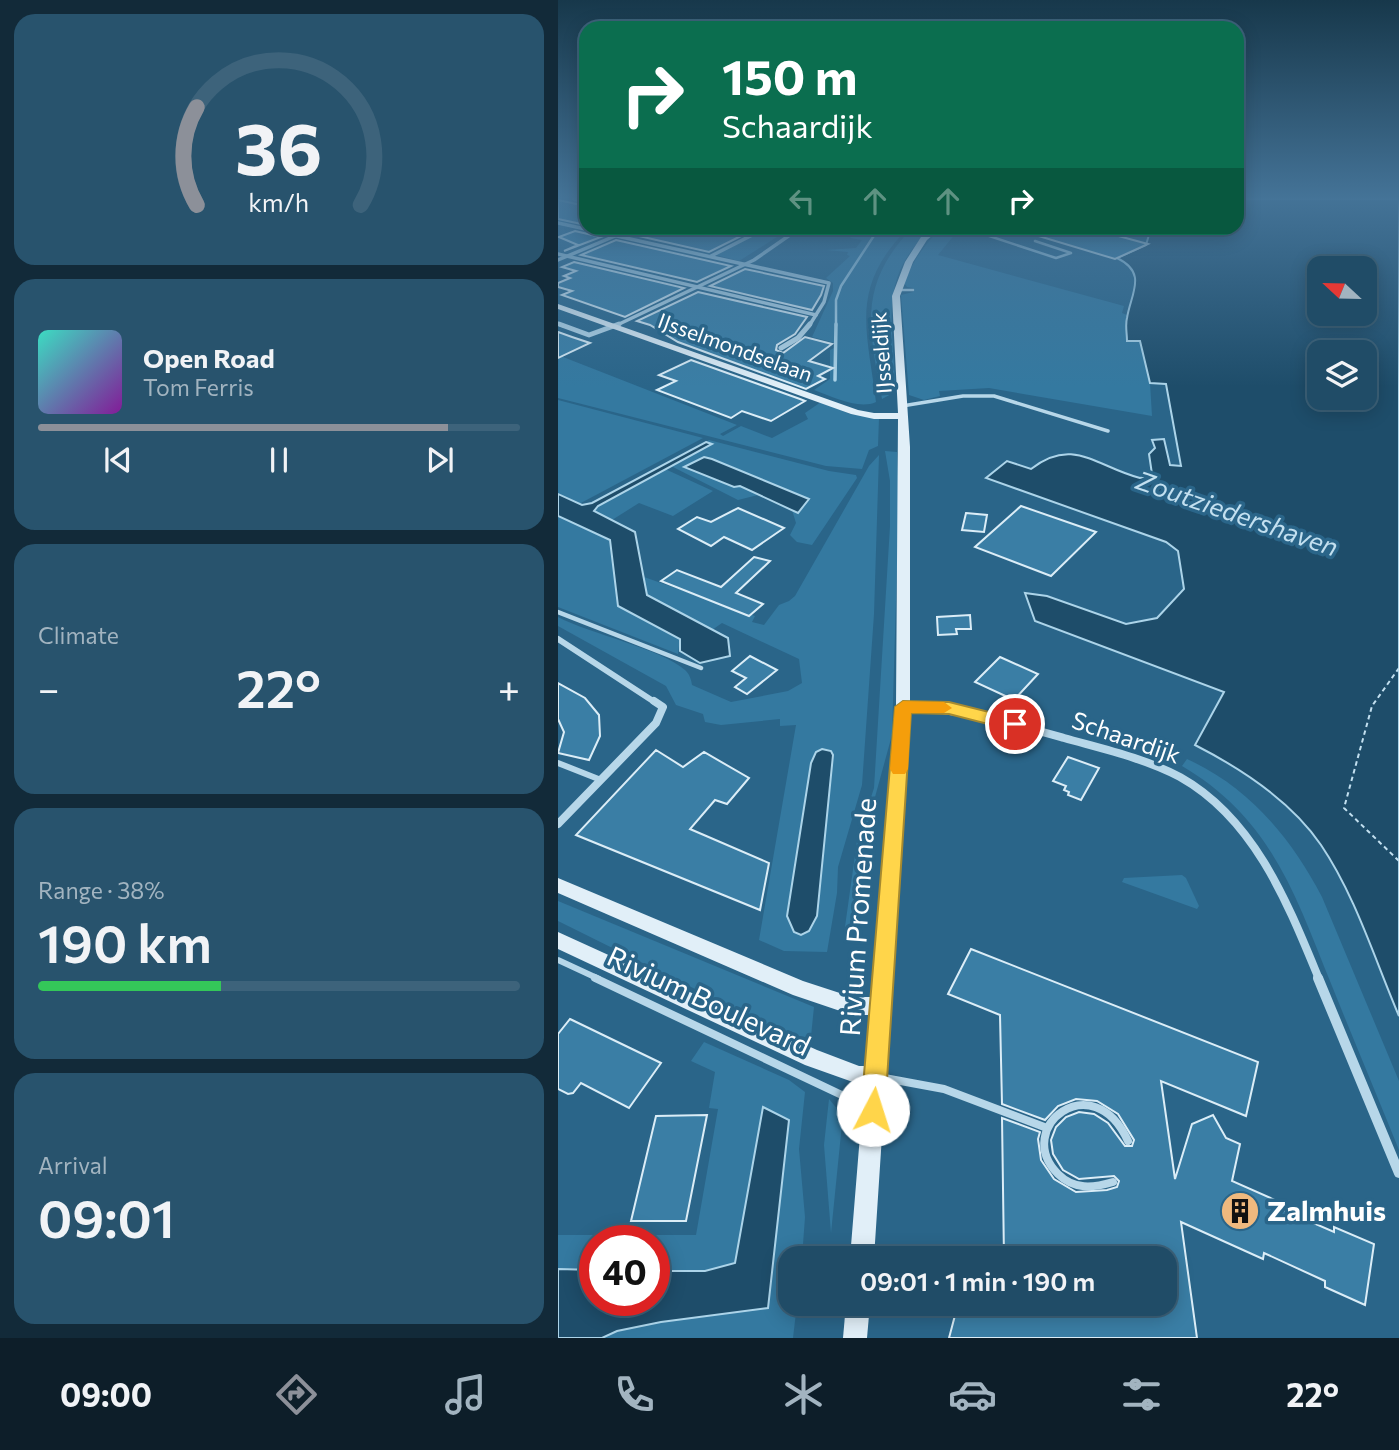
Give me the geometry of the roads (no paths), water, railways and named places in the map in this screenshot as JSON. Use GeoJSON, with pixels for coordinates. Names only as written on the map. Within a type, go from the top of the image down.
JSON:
{"type":"FeatureCollection","features":[{"type":"Feature","properties":{"kind":"street"},"geometry":{"type":"LineString","coordinates":[[590,261],[816,315]]}},
{"type":"Feature","properties":{"kind":"street"},"geometry":{"type":"LineString","coordinates":[[732,261],[829,284],[824,304],[798,340],[781,348]]}},
{"type":"Feature","properties":{"kind":"street"},"geometry":{"type":"LineString","coordinates":[[558,324],[589,335],[616,326],[748,261]]}},
{"type":"Feature","properties":{"kind":"street","name":"IJsseldijk"},"geometry":{"type":"LineString","coordinates":[[903,411],[897,290],[912,261]]}},
{"type":"Feature","properties":{"kind":"street","name":"IJsselmondselaan"},"geometry":{"type":"LineString","coordinates":[[558,306],[869,415],[903,411]]}},
{"type":"Feature","properties":{"kind":"street"},"geometry":{"type":"LineString","coordinates":[[903,411],[906,585],[903,707]]}},
{"type":"Feature","properties":{"kind":"street"},"geometry":{"type":"LineString","coordinates":[[558,639],[662,704],[661,715],[656,723],[558,824]]}},
{"type":"Feature","properties":{"kind":"street","name":"Schaardijk"},"geometry":{"type":"LineString","coordinates":[[903,707],[930,706],[970,712],[1143,762],[1184,779],[1225,810],[1252,842],[1288,908],[1399,1173]]}},
{"type":"Feature","properties":{"kind":"street","name":"Rivium Promenade"},"geometry":{"type":"LineString","coordinates":[[863,1246],[903,707]]}},
{"type":"Feature","properties":{"kind":"street","name":"Rivium Boulevard"},"geometry":{"type":"LineString","coordinates":[[558,885],[800,989],[853,1006],[882,1006]]}},
{"type":"Feature","properties":{"kind":"street","name":"Rivium Boulevard"},"geometry":{"type":"LineString","coordinates":[[558,940],[812,1058],[859,1076],[876,1077]]}},
{"type":"Feature","properties":{"kind":"street"},"geometry":{"type":"LineString","coordinates":[[855,1338],[857,1316]]}},
{"type":"Feature","properties":{"kind":"lane"},"geometry":{"type":"LineString","coordinates":[[897,290],[913,290]]}},
{"type":"Feature","properties":{"kind":"lane"},"geometry":{"type":"LineString","coordinates":[[903,411],[963,396],[994,396],[1108,431]]}},
{"type":"Feature","properties":{"kind":"lane"},"geometry":{"type":"LineString","coordinates":[[558,612],[701,668]]}},
{"type":"Feature","properties":{"kind":"lane"},"geometry":{"type":"LineString","coordinates":[[558,763],[601,780]]}},
{"type":"Feature","properties":{"kind":"lane","name":"Rivium Boulevard"},"geometry":{"type":"LineString","coordinates":[[558,960],[873,1110]]}},
{"type":"Feature","properties":{"kind":"lane"},"geometry":{"type":"LineString","coordinates":[[876,1077],[910,1080],[969,1096],[1047,1128]]}},
{"type":"Feature","properties":{"kind":"lane"},"geometry":{"type":"LineString","coordinates":[[1113,1182],[1103,1187],[1081,1189],[1057,1175],[1046,1156],[1044,1140],[1047,1128],[1054,1116],[1067,1107],[1084,1103],[1104,1109],[1116,1118],[1128,1141]]}},
{"type":"Feature","properties":{"kind":"water","name":"Zoutziedershaven"},"geometry":{"type":"Polygon","coordinates":[[[1122,261],[1307,261],[1307,326],[1377,326],[1377,261],[1399,261],[1399,1016],[1344,885],[1309,829],[1264,788],[1230,764],[1195,745],[1224,692],[1035,621],[1025,593],[1047,596],[1126,624],[1157,618],[1184,589],[1178,551],[1166,542],[986,478],[1007,461],[1031,469],[1046,459],[1073,454],[1140,478],[1152,474],[1149,454],[1155,448],[1152,440],[1164,439],[1170,465],[1181,466],[1166,384],[1150,383],[1140,341],[1127,341],[1126,321],[1135,284],[1132,270],[1122,261]]]}},
{"type":"Feature","properties":{"kind":"water"},"geometry":{"type":"Polygon","coordinates":[[[706,442],[712,444],[598,506],[594,511],[635,532],[647,595],[728,638],[730,656],[700,663],[680,651],[680,639],[618,606],[610,540],[558,516],[558,494],[582,505],[592,503],[706,442]]]}},
{"type":"Feature","properties":{"kind":"water"},"geometry":{"type":"Polygon","coordinates":[[[704,457],[809,499],[798,513],[740,486],[734,487],[684,467],[704,457]]]}},
{"type":"Feature","properties":{"kind":"water"},"geometry":{"type":"Polygon","coordinates":[[[822,749],[831,751],[833,755],[817,916],[809,931],[801,935],[794,932],[787,916],[811,763],[816,752],[822,749]]]}},
{"type":"Feature","properties":{"kind":"water"},"geometry":{"type":"Polygon","coordinates":[[[763,1107],[789,1120],[768,1308],[661,1322],[617,1331],[602,1338],[558,1338],[558,1269],[579,1270],[579,1316],[670,1316],[670,1271],[705,1271],[735,1263],[763,1107]]]}},
{"type":"Feature","properties":{"kind":"waterway"},"geometry":{"type":"LineString","coordinates":[[836,324],[836,300],[841,286],[857,261]]}},
{"type":"Feature","properties":{"kind":"waterway"},"geometry":{"type":"LineString","coordinates":[[835,380],[836,324]]}},
{"type":"Feature","properties":{"kind":"place","name":"Zalmhuis"},"geometry":{"type":"Point","coordinates":[1240,1211]}}]}
